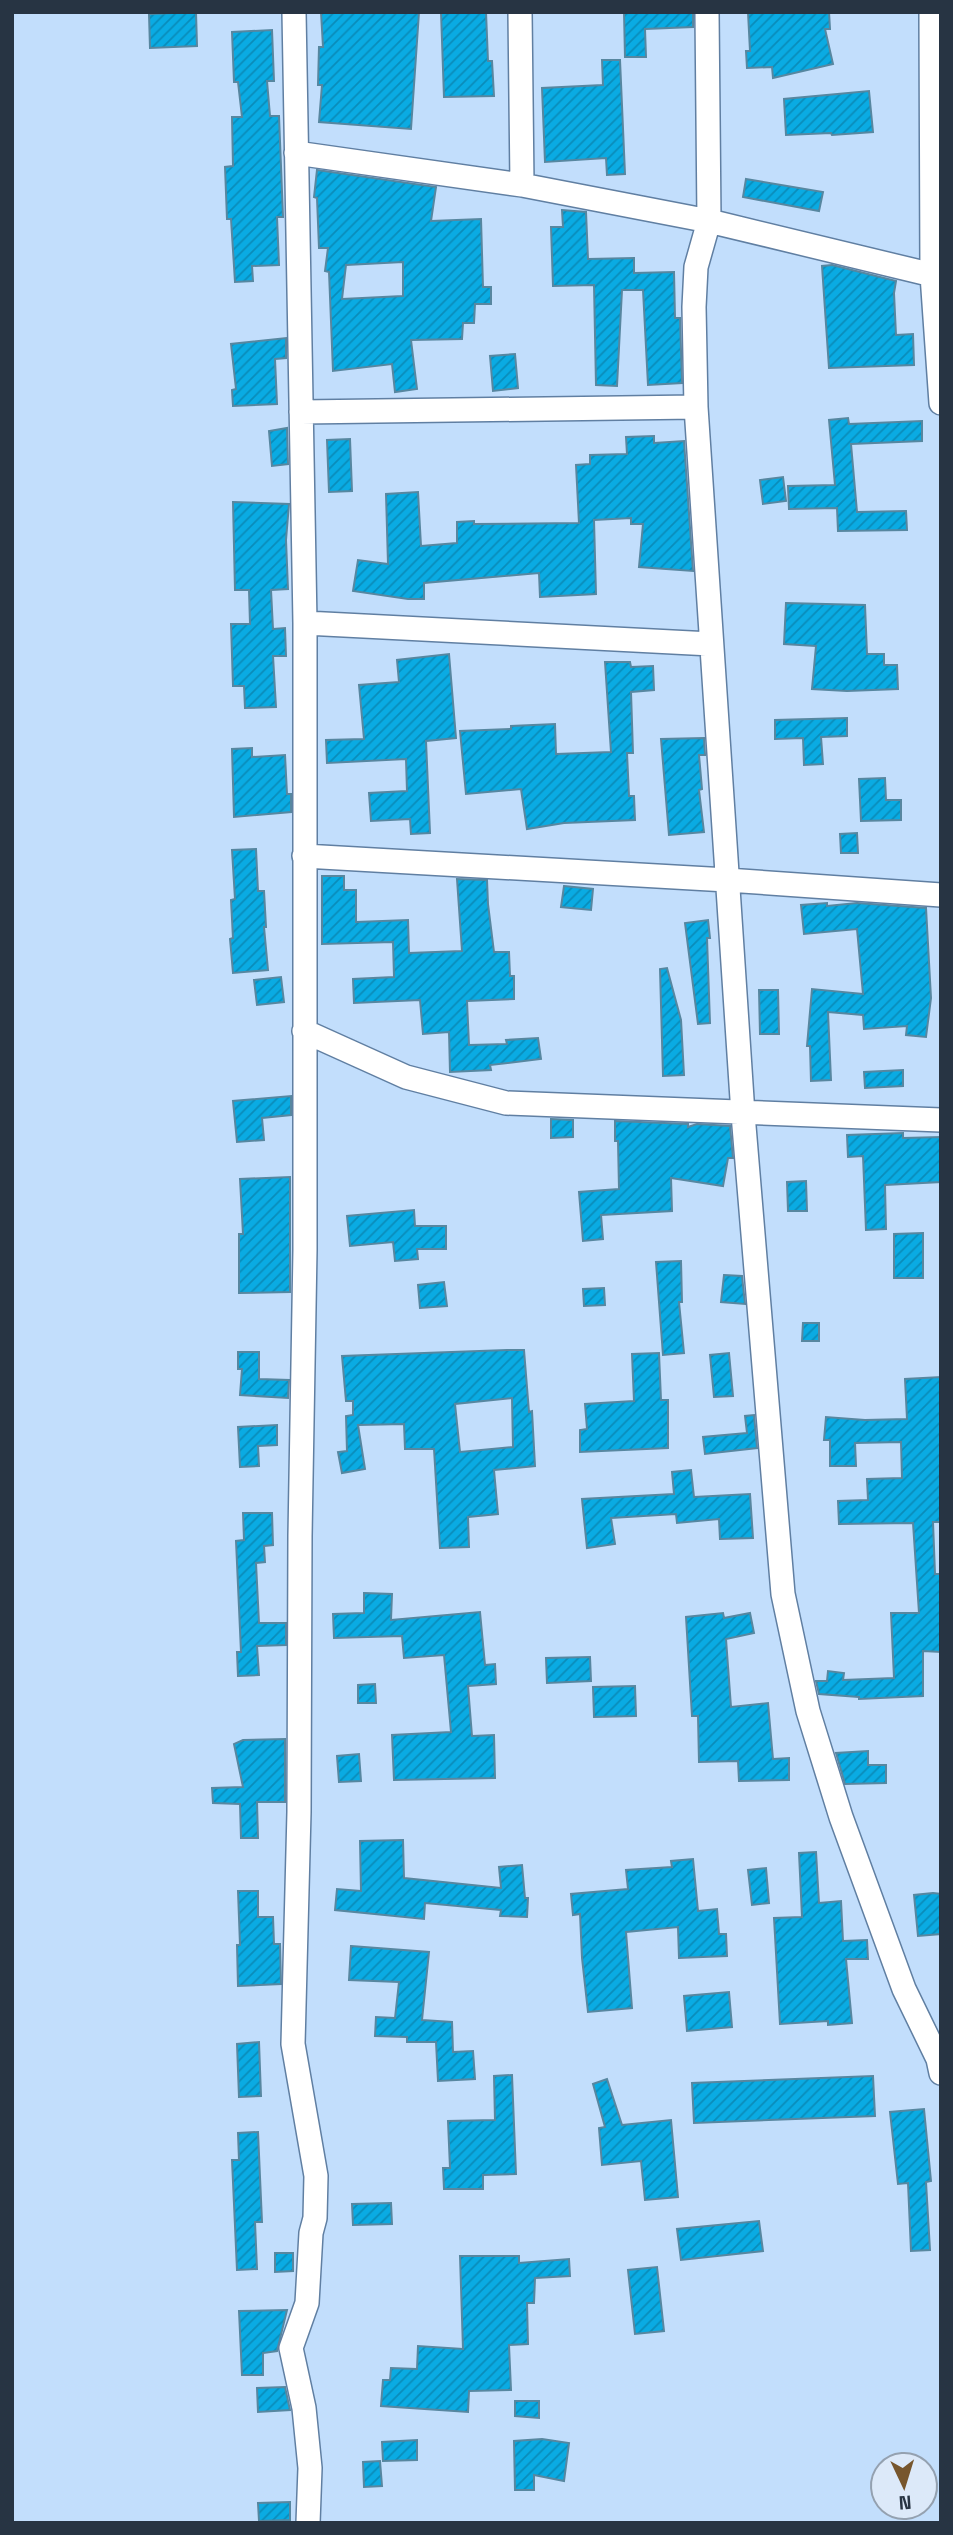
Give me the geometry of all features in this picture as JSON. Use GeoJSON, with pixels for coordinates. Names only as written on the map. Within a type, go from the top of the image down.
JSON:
{"type":"FeatureCollection","features":[{"type":"Feature","properties":{"kind":"street"},"geometry":{"type":"LineString","coordinates":[[294,12],[305,623],[305,1250],[299,1812],[293,2044],[316,2176],[307,2303],[291,2348],[304,2408],[310,2468],[309,2523]]}},
{"type":"Feature","properties":{"kind":"street"},"geometry":{"type":"LineString","coordinates":[[520,12],[522,185]]}},
{"type":"Feature","properties":{"kind":"street"},"geometry":{"type":"LineString","coordinates":[[707,12],[709,221],[696,267],[695,407],[743,1114],[783,1594],[808,1711],[841,1817],[904,1989],[940,2064]]}},
{"type":"Feature","properties":{"kind":"street"},"geometry":{"type":"LineString","coordinates":[[931,12],[941,403]]}},
{"type":"Feature","properties":{"kind":"street"},"geometry":{"type":"LineString","coordinates":[[296,153],[522,185],[709,221],[937,276]]}},
{"type":"Feature","properties":{"kind":"street"},"geometry":{"type":"LineString","coordinates":[[301,412],[695,407]]}},
{"type":"Feature","properties":{"kind":"street"},"geometry":{"type":"LineString","coordinates":[[305,623],[711,644]]}},
{"type":"Feature","properties":{"kind":"street"},"geometry":{"type":"LineString","coordinates":[[304,856],[941,895]]}},
{"type":"Feature","properties":{"kind":"street"},"geometry":{"type":"LineString","coordinates":[[304,1031],[406,1076],[506,1103],[941,1120]]}},
{"type":"Feature","properties":{"kind":"building"},"geometry":{"type":"Polygon","coordinates":[[[196,12],[197,46],[150,48],[149,14],[196,12]]]}},
{"type":"Feature","properties":{"kind":"building"},"geometry":{"type":"Polygon","coordinates":[[[321,12],[419,12],[411,129],[319,122],[322,85],[318,85],[319,47],[323,47],[321,12]]]}},
{"type":"Feature","properties":{"kind":"building"},"geometry":{"type":"Polygon","coordinates":[[[441,12],[486,12],[488,61],[492,61],[494,96],[444,97],[441,12]]]}},
{"type":"Feature","properties":{"kind":"building"},"geometry":{"type":"Polygon","coordinates":[[[624,12],[693,12],[693,27],[645,29],[646,57],[625,57],[624,12]]]}},
{"type":"Feature","properties":{"kind":"building"},"geometry":{"type":"Polygon","coordinates":[[[748,12],[829,12],[830,29],[825,29],[833,64],[773,78],[772,67],[747,68],[746,51],[750,51],[748,12]]]}},
{"type":"Feature","properties":{"kind":"building"},"geometry":{"type":"Polygon","coordinates":[[[272,30],[274,81],[267,81],[270,116],[279,116],[283,217],[277,217],[279,265],[252,266],[253,281],[235,282],[231,219],[227,219],[225,167],[233,166],[232,117],[242,117],[238,82],[234,82],[232,32],[272,30]]]}},
{"type":"Feature","properties":{"kind":"building"},"geometry":{"type":"Polygon","coordinates":[[[602,60],[620,60],[625,174],[607,175],[606,158],[545,162],[542,88],[603,85],[602,60]]]}},
{"type":"Feature","properties":{"kind":"building"},"geometry":{"type":"Polygon","coordinates":[[[869,91],[873,132],[786,135],[784,99],[869,91]]]}},
{"type":"Feature","properties":{"kind":"building"},"geometry":{"type":"Polygon","coordinates":[[[317,170],[436,187],[431,221],[481,219],[483,287],[491,287],[491,304],[475,304],[474,323],[463,323],[462,339],[411,340],[417,389],[395,392],[392,364],[333,371],[329,272],[325,271],[328,248],[319,248],[317,198],[314,197],[317,170]],[[403,262],[346,265],[342,299],[403,296],[403,262]]]}},
{"type":"Feature","properties":{"kind":"building"},"geometry":{"type":"Polygon","coordinates":[[[746,179],[823,192],[819,211],[743,197],[746,179]]]}},
{"type":"Feature","properties":{"kind":"building"},"geometry":{"type":"Polygon","coordinates":[[[562,210],[586,212],[588,259],[634,258],[634,273],[674,272],[675,318],[680,318],[682,383],[648,385],[643,290],[622,290],[617,386],[596,385],[594,285],[553,286],[551,227],[563,227],[562,210]]]}},
{"type":"Feature","properties":{"kind":"building"},"geometry":{"type":"Polygon","coordinates":[[[832,265],[896,281],[896,335],[913,334],[914,365],[829,368],[822,266],[832,265]]]}},
{"type":"Feature","properties":{"kind":"building"},"geometry":{"type":"Polygon","coordinates":[[[286,338],[286,358],[275,359],[277,404],[233,406],[232,390],[236,389],[231,344],[286,338]]]}},
{"type":"Feature","properties":{"kind":"building"},"geometry":{"type":"Polygon","coordinates":[[[515,354],[518,388],[493,391],[490,356],[515,354]]]}},
{"type":"Feature","properties":{"kind":"building"},"geometry":{"type":"Polygon","coordinates":[[[848,418],[849,424],[922,421],[922,441],[851,444],[857,512],[906,511],[907,530],[838,531],[837,508],[789,509],[788,486],[835,485],[829,420],[848,418]]]}},
{"type":"Feature","properties":{"kind":"building"},"geometry":{"type":"Polygon","coordinates":[[[287,428],[288,464],[272,466],[269,431],[287,428]]]}},
{"type":"Feature","properties":{"kind":"building"},"geometry":{"type":"Polygon","coordinates":[[[654,436],[654,443],[684,441],[693,571],[639,567],[643,524],[631,524],[631,518],[594,520],[596,594],[540,597],[539,573],[424,583],[424,599],[353,591],[358,560],[388,564],[386,494],[418,492],[421,546],[457,543],[457,522],[579,523],[576,465],[590,464],[590,455],[627,454],[626,437],[654,436]]]}},
{"type":"Feature","properties":{"kind":"building"},"geometry":{"type":"Polygon","coordinates":[[[350,439],[352,491],[329,492],[327,440],[350,439]]]}},
{"type":"Feature","properties":{"kind":"building"},"geometry":{"type":"Polygon","coordinates":[[[783,477],[786,501],[763,504],[760,480],[783,477]]]}},
{"type":"Feature","properties":{"kind":"building"},"geometry":{"type":"Polygon","coordinates":[[[233,502],[289,504],[286,540],[288,589],[271,590],[273,629],[285,628],[286,656],[273,656],[276,707],[245,708],[244,686],[233,686],[231,624],[250,624],[249,590],[235,590],[233,502]]]}},
{"type":"Feature","properties":{"kind":"building"},"geometry":{"type":"Polygon","coordinates":[[[786,603],[865,605],[867,654],[884,654],[884,665],[897,665],[898,689],[812,689],[816,646],[784,644],[786,603]]]}},
{"type":"Feature","properties":{"kind":"building"},"geometry":{"type":"Polygon","coordinates":[[[449,654],[456,738],[426,741],[430,833],[411,834],[410,819],[371,821],[369,793],[407,791],[406,759],[327,763],[326,740],[364,739],[359,685],[399,682],[397,660],[449,654]]]}},
{"type":"Feature","properties":{"kind":"building"},"geometry":{"type":"Polygon","coordinates":[[[605,662],[630,662],[631,667],[653,666],[654,690],[631,692],[633,753],[627,753],[629,796],[634,796],[635,820],[564,823],[527,829],[521,789],[466,794],[460,731],[555,724],[556,754],[611,752],[605,662]]]}},
{"type":"Feature","properties":{"kind":"building"},"geometry":{"type":"Polygon","coordinates":[[[847,718],[847,736],[821,737],[823,764],[804,765],[803,738],[775,739],[775,720],[847,718]]]}},
{"type":"Feature","properties":{"kind":"building"},"geometry":{"type":"Polygon","coordinates":[[[704,738],[705,755],[699,755],[702,789],[699,790],[704,832],[669,835],[661,739],[704,738]]]}},
{"type":"Feature","properties":{"kind":"building"},"geometry":{"type":"Polygon","coordinates":[[[252,748],[252,757],[285,755],[291,812],[234,817],[232,749],[252,748]]]}},
{"type":"Feature","properties":{"kind":"building"},"geometry":{"type":"Polygon","coordinates":[[[885,778],[886,800],[901,800],[901,820],[861,821],[859,779],[885,778]]]}},
{"type":"Feature","properties":{"kind":"building"},"geometry":{"type":"Polygon","coordinates":[[[857,833],[858,853],[841,853],[840,834],[857,833]]]}},
{"type":"Feature","properties":{"kind":"building"},"geometry":{"type":"Polygon","coordinates":[[[256,849],[258,891],[264,891],[268,970],[233,973],[230,939],[233,938],[231,900],[235,899],[232,850],[256,849]]]}},
{"type":"Feature","properties":{"kind":"building"},"geometry":{"type":"Polygon","coordinates":[[[322,876],[344,876],[344,890],[356,890],[356,922],[408,920],[409,953],[462,951],[457,879],[487,880],[494,952],[509,952],[510,976],[514,976],[514,999],[467,1001],[469,1045],[507,1044],[506,1040],[538,1038],[541,1059],[490,1065],[491,1070],[450,1072],[449,1032],[423,1034],[420,1000],[354,1003],[353,979],[394,977],[393,942],[322,944],[322,876]]]}},
{"type":"Feature","properties":{"kind":"building"},"geometry":{"type":"Polygon","coordinates":[[[564,886],[593,889],[591,910],[561,907],[564,886]]]}},
{"type":"Feature","properties":{"kind":"building"},"geometry":{"type":"Polygon","coordinates":[[[827,903],[827,906],[857,903],[926,908],[931,998],[926,1037],[906,1035],[907,1026],[864,1029],[863,1015],[828,1012],[831,1080],[811,1081],[810,1046],[807,1046],[812,989],[863,994],[857,929],[804,934],[801,905],[827,903]]]}},
{"type":"Feature","properties":{"kind":"building"},"geometry":{"type":"Polygon","coordinates":[[[708,920],[710,1023],[698,1024],[685,923],[708,920]]]}},
{"type":"Feature","properties":{"kind":"building"},"geometry":{"type":"Polygon","coordinates":[[[667,968],[681,1020],[684,1075],[663,1076],[660,969],[667,968]]]}},
{"type":"Feature","properties":{"kind":"building"},"geometry":{"type":"Polygon","coordinates":[[[281,977],[284,1002],[257,1005],[254,980],[281,977]]]}},
{"type":"Feature","properties":{"kind":"building"},"geometry":{"type":"Polygon","coordinates":[[[759,990],[778,990],[779,1034],[760,1034],[759,990]]]}},
{"type":"Feature","properties":{"kind":"building"},"geometry":{"type":"Polygon","coordinates":[[[903,1070],[903,1086],[865,1088],[864,1072],[903,1070]]]}},
{"type":"Feature","properties":{"kind":"building"},"geometry":{"type":"Polygon","coordinates":[[[291,1096],[291,1115],[262,1118],[264,1140],[237,1142],[233,1101],[291,1096]]]}},
{"type":"Feature","properties":{"kind":"building"},"geometry":{"type":"Polygon","coordinates":[[[551,1119],[573,1120],[573,1137],[551,1138],[551,1119]]]}},
{"type":"Feature","properties":{"kind":"building"},"geometry":{"type":"Polygon","coordinates":[[[615,1121],[688,1124],[688,1127],[697,1124],[730,1126],[733,1158],[728,1158],[723,1186],[671,1178],[672,1211],[601,1215],[603,1239],[583,1241],[579,1192],[619,1189],[615,1121]]]}},
{"type":"Feature","properties":{"kind":"building"},"geometry":{"type":"Polygon","coordinates":[[[903,1133],[903,1138],[941,1137],[941,1182],[885,1185],[886,1229],[866,1230],[863,1156],[848,1157],[847,1135],[903,1133]]]}},
{"type":"Feature","properties":{"kind":"building"},"geometry":{"type":"Polygon","coordinates":[[[290,1177],[290,1292],[239,1293],[239,1234],[243,1234],[240,1179],[290,1177]]]}},
{"type":"Feature","properties":{"kind":"building"},"geometry":{"type":"Polygon","coordinates":[[[806,1181],[807,1211],[788,1211],[787,1182],[806,1181]]]}},
{"type":"Feature","properties":{"kind":"building"},"geometry":{"type":"Polygon","coordinates":[[[414,1210],[415,1226],[446,1226],[446,1249],[417,1249],[418,1259],[395,1261],[393,1242],[350,1246],[347,1216],[414,1210]]]}},
{"type":"Feature","properties":{"kind":"building"},"geometry":{"type":"Polygon","coordinates":[[[923,1233],[923,1278],[894,1278],[894,1234],[923,1233]]]}},
{"type":"Feature","properties":{"kind":"building"},"geometry":{"type":"Polygon","coordinates":[[[681,1261],[682,1302],[679,1302],[684,1353],[663,1355],[656,1262],[681,1261]]]}},
{"type":"Feature","properties":{"kind":"building"},"geometry":{"type":"Polygon","coordinates":[[[724,1275],[742,1276],[745,1304],[721,1302],[724,1275]]]}},
{"type":"Feature","properties":{"kind":"building"},"geometry":{"type":"Polygon","coordinates":[[[444,1282],[447,1306],[420,1308],[418,1285],[444,1282]]]}},
{"type":"Feature","properties":{"kind":"building"},"geometry":{"type":"Polygon","coordinates":[[[604,1288],[605,1305],[584,1306],[583,1289],[604,1288]]]}},
{"type":"Feature","properties":{"kind":"building"},"geometry":{"type":"Polygon","coordinates":[[[803,1323],[819,1323],[819,1341],[802,1341],[803,1323]]]}},
{"type":"Feature","properties":{"kind":"building"},"geometry":{"type":"Polygon","coordinates":[[[524,1350],[529,1412],[532,1411],[535,1466],[494,1470],[498,1514],[468,1517],[469,1547],[440,1548],[434,1449],[405,1449],[404,1424],[358,1425],[365,1469],[342,1473],[338,1452],[347,1451],[346,1416],[353,1415],[353,1401],[346,1401],[342,1356],[524,1350]],[[512,1398],[455,1404],[460,1452],[513,1447],[512,1398]]]}},
{"type":"Feature","properties":{"kind":"building"},"geometry":{"type":"Polygon","coordinates":[[[238,1352],[259,1352],[259,1379],[289,1380],[288,1398],[240,1395],[242,1369],[238,1369],[238,1352]]]}},
{"type":"Feature","properties":{"kind":"building"},"geometry":{"type":"Polygon","coordinates":[[[659,1353],[661,1400],[668,1400],[668,1448],[580,1452],[580,1430],[587,1429],[585,1404],[634,1401],[632,1354],[659,1353]]]}},
{"type":"Feature","properties":{"kind":"building"},"geometry":{"type":"Polygon","coordinates":[[[729,1353],[733,1396],[714,1397],[710,1355],[729,1353]]]}},
{"type":"Feature","properties":{"kind":"building"},"geometry":{"type":"Polygon","coordinates":[[[941,1377],[941,1522],[933,1522],[935,1574],[941,1574],[941,1652],[923,1651],[923,1696],[859,1699],[819,1694],[816,1681],[827,1681],[828,1671],[844,1673],[843,1680],[894,1678],[891,1613],[919,1613],[913,1523],[839,1524],[838,1501],[868,1500],[867,1479],[902,1478],[901,1442],[855,1443],[856,1466],[830,1466],[830,1440],[824,1440],[826,1417],[907,1419],[905,1379],[941,1377]]]}},
{"type":"Feature","properties":{"kind":"building"},"geometry":{"type":"Polygon","coordinates":[[[754,1415],[757,1448],[705,1454],[703,1437],[747,1433],[745,1416],[754,1415]]]}},
{"type":"Feature","properties":{"kind":"building"},"geometry":{"type":"Polygon","coordinates":[[[277,1425],[277,1445],[258,1446],[259,1466],[240,1467],[238,1427],[277,1425]]]}},
{"type":"Feature","properties":{"kind":"building"},"geometry":{"type":"Polygon","coordinates":[[[691,1470],[694,1497],[750,1494],[753,1538],[720,1539],[719,1519],[677,1523],[676,1514],[611,1518],[615,1544],[587,1548],[582,1499],[674,1494],[672,1472],[691,1470]]]}},
{"type":"Feature","properties":{"kind":"building"},"geometry":{"type":"Polygon","coordinates":[[[243,1513],[272,1513],[273,1545],[264,1546],[265,1562],[256,1563],[259,1623],[286,1623],[286,1645],[257,1646],[259,1675],[238,1676],[237,1652],[241,1652],[236,1541],[244,1540],[243,1513]]]}},
{"type":"Feature","properties":{"kind":"building"},"geometry":{"type":"Polygon","coordinates":[[[364,1593],[392,1594],[391,1620],[480,1612],[485,1665],[495,1664],[496,1684],[468,1686],[472,1736],[494,1735],[495,1778],[394,1780],[392,1735],[451,1732],[444,1655],[404,1658],[402,1636],[334,1638],[333,1614],[364,1613],[364,1593]]]}},
{"type":"Feature","properties":{"kind":"building"},"geometry":{"type":"Polygon","coordinates":[[[723,1613],[724,1618],[750,1613],[754,1633],[726,1639],[731,1707],[768,1703],[773,1759],[789,1758],[789,1780],[739,1781],[738,1761],[699,1762],[698,1716],[692,1716],[686,1617],[723,1613]]]}},
{"type":"Feature","properties":{"kind":"building"},"geometry":{"type":"Polygon","coordinates":[[[590,1657],[591,1681],[547,1683],[546,1658],[590,1657]]]}},
{"type":"Feature","properties":{"kind":"building"},"geometry":{"type":"Polygon","coordinates":[[[375,1684],[376,1703],[358,1703],[358,1685],[375,1684]]]}},
{"type":"Feature","properties":{"kind":"building"},"geometry":{"type":"Polygon","coordinates":[[[635,1686],[636,1716],[594,1717],[593,1687],[635,1686]]]}},
{"type":"Feature","properties":{"kind":"building"},"geometry":{"type":"Polygon","coordinates":[[[285,1739],[285,1802],[257,1802],[258,1838],[241,1838],[240,1804],[213,1803],[212,1788],[243,1787],[234,1744],[243,1740],[285,1739]]]}},
{"type":"Feature","properties":{"kind":"building"},"geometry":{"type":"Polygon","coordinates":[[[868,1751],[868,1765],[886,1765],[886,1783],[845,1784],[836,1753],[868,1751]]]}},
{"type":"Feature","properties":{"kind":"building"},"geometry":{"type":"Polygon","coordinates":[[[359,1754],[361,1781],[339,1782],[337,1756],[359,1754]]]}},
{"type":"Feature","properties":{"kind":"building"},"geometry":{"type":"Polygon","coordinates":[[[403,1840],[404,1878],[501,1888],[499,1867],[522,1865],[525,1898],[528,1898],[527,1917],[500,1916],[501,1910],[425,1903],[424,1919],[335,1910],[337,1889],[361,1891],[360,1841],[403,1840]]]}},
{"type":"Feature","properties":{"kind":"building"},"geometry":{"type":"Polygon","coordinates":[[[816,1852],[819,1903],[841,1901],[843,1941],[867,1940],[868,1959],[846,1959],[852,2023],[828,2025],[828,2021],[780,2024],[774,1918],[802,1917],[799,1853],[816,1852]]]}},
{"type":"Feature","properties":{"kind":"building"},"geometry":{"type":"Polygon","coordinates":[[[693,1859],[698,1911],[717,1909],[719,1934],[726,1934],[727,1956],[679,1958],[678,1927],[626,1932],[632,2008],[588,2012],[580,1914],[573,1915],[571,1894],[628,1889],[626,1870],[672,1867],[671,1861],[693,1859]]]}},
{"type":"Feature","properties":{"kind":"building"},"geometry":{"type":"Polygon","coordinates":[[[766,1868],[769,1903],[752,1905],[748,1870],[766,1868]]]}},
{"type":"Feature","properties":{"kind":"building"},"geometry":{"type":"Polygon","coordinates":[[[238,1891],[258,1891],[258,1917],[273,1917],[274,1944],[280,1944],[281,1984],[238,1986],[238,1891]]]}},
{"type":"Feature","properties":{"kind":"building"},"geometry":{"type":"Polygon","coordinates":[[[941,1894],[941,1934],[918,1936],[914,1895],[941,1894]]]}},
{"type":"Feature","properties":{"kind":"building"},"geometry":{"type":"Polygon","coordinates":[[[351,1946],[429,1952],[422,2020],[452,2022],[453,2052],[473,2051],[475,2079],[438,2081],[436,2042],[407,2042],[407,2037],[375,2036],[376,2017],[395,2018],[399,1982],[349,1980],[351,1946]]]}},
{"type":"Feature","properties":{"kind":"building"},"geometry":{"type":"Polygon","coordinates":[[[729,1992],[732,2027],[687,2031],[684,1996],[729,1992]]]}},
{"type":"Feature","properties":{"kind":"building"},"geometry":{"type":"Polygon","coordinates":[[[259,2042],[261,2096],[239,2097],[237,2044],[259,2042]]]}},
{"type":"Feature","properties":{"kind":"building"},"geometry":{"type":"Polygon","coordinates":[[[512,2075],[516,2174],[483,2175],[483,2189],[444,2189],[443,2168],[450,2168],[448,2121],[495,2120],[494,2076],[512,2075]]]}},
{"type":"Feature","properties":{"kind":"building"},"geometry":{"type":"Polygon","coordinates":[[[873,2076],[875,2116],[694,2123],[692,2083],[873,2076]]]}},
{"type":"Feature","properties":{"kind":"building"},"geometry":{"type":"Polygon","coordinates":[[[607,2079],[622,2125],[671,2120],[678,2197],[645,2200],[641,2161],[602,2165],[599,2128],[605,2127],[593,2084],[607,2079]]]}},
{"type":"Feature","properties":{"kind":"building"},"geometry":{"type":"Polygon","coordinates":[[[924,2109],[931,2181],[926,2182],[930,2250],[911,2251],[908,2183],[898,2184],[890,2112],[924,2109]]]}},
{"type":"Feature","properties":{"kind":"building"},"geometry":{"type":"Polygon","coordinates":[[[258,2132],[262,2222],[255,2222],[257,2269],[237,2270],[232,2160],[239,2160],[238,2133],[258,2132]]]}},
{"type":"Feature","properties":{"kind":"building"},"geometry":{"type":"Polygon","coordinates":[[[391,2203],[392,2224],[353,2225],[352,2204],[391,2203]]]}},
{"type":"Feature","properties":{"kind":"building"},"geometry":{"type":"Polygon","coordinates":[[[759,2221],[763,2251],[681,2260],[677,2229],[759,2221]]]}},
{"type":"Feature","properties":{"kind":"building"},"geometry":{"type":"Polygon","coordinates":[[[275,2253],[293,2253],[293,2271],[275,2272],[275,2253]]]}},
{"type":"Feature","properties":{"kind":"building"},"geometry":{"type":"Polygon","coordinates":[[[460,2256],[519,2256],[519,2263],[569,2259],[570,2276],[535,2278],[534,2303],[527,2303],[528,2344],[509,2345],[511,2390],[469,2391],[468,2412],[381,2406],[383,2380],[390,2380],[391,2368],[417,2369],[418,2346],[463,2349],[460,2256]]]}},
{"type":"Feature","properties":{"kind":"building"},"geometry":{"type":"Polygon","coordinates":[[[657,2267],[664,2331],[635,2334],[628,2270],[657,2267]]]}},
{"type":"Feature","properties":{"kind":"building"},"geometry":{"type":"Polygon","coordinates":[[[287,2310],[277,2351],[263,2353],[263,2375],[242,2375],[239,2311],[287,2310]]]}},
{"type":"Feature","properties":{"kind":"building"},"geometry":{"type":"Polygon","coordinates":[[[285,2387],[290,2410],[258,2412],[257,2388],[285,2387]]]}},
{"type":"Feature","properties":{"kind":"building"},"geometry":{"type":"Polygon","coordinates":[[[515,2401],[539,2401],[539,2418],[515,2416],[515,2401]]]}},
{"type":"Feature","properties":{"kind":"building"},"geometry":{"type":"Polygon","coordinates":[[[542,2439],[569,2443],[564,2481],[534,2475],[534,2490],[515,2490],[514,2441],[542,2439]]]}},
{"type":"Feature","properties":{"kind":"building"},"geometry":{"type":"Polygon","coordinates":[[[417,2440],[417,2460],[383,2461],[382,2442],[417,2440]]]}},
{"type":"Feature","properties":{"kind":"building"},"geometry":{"type":"Polygon","coordinates":[[[380,2461],[382,2486],[364,2487],[363,2462],[380,2461]]]}},
{"type":"Feature","properties":{"kind":"building"},"geometry":{"type":"Polygon","coordinates":[[[290,2502],[290,2520],[259,2521],[258,2503],[290,2502]]]}}]}
